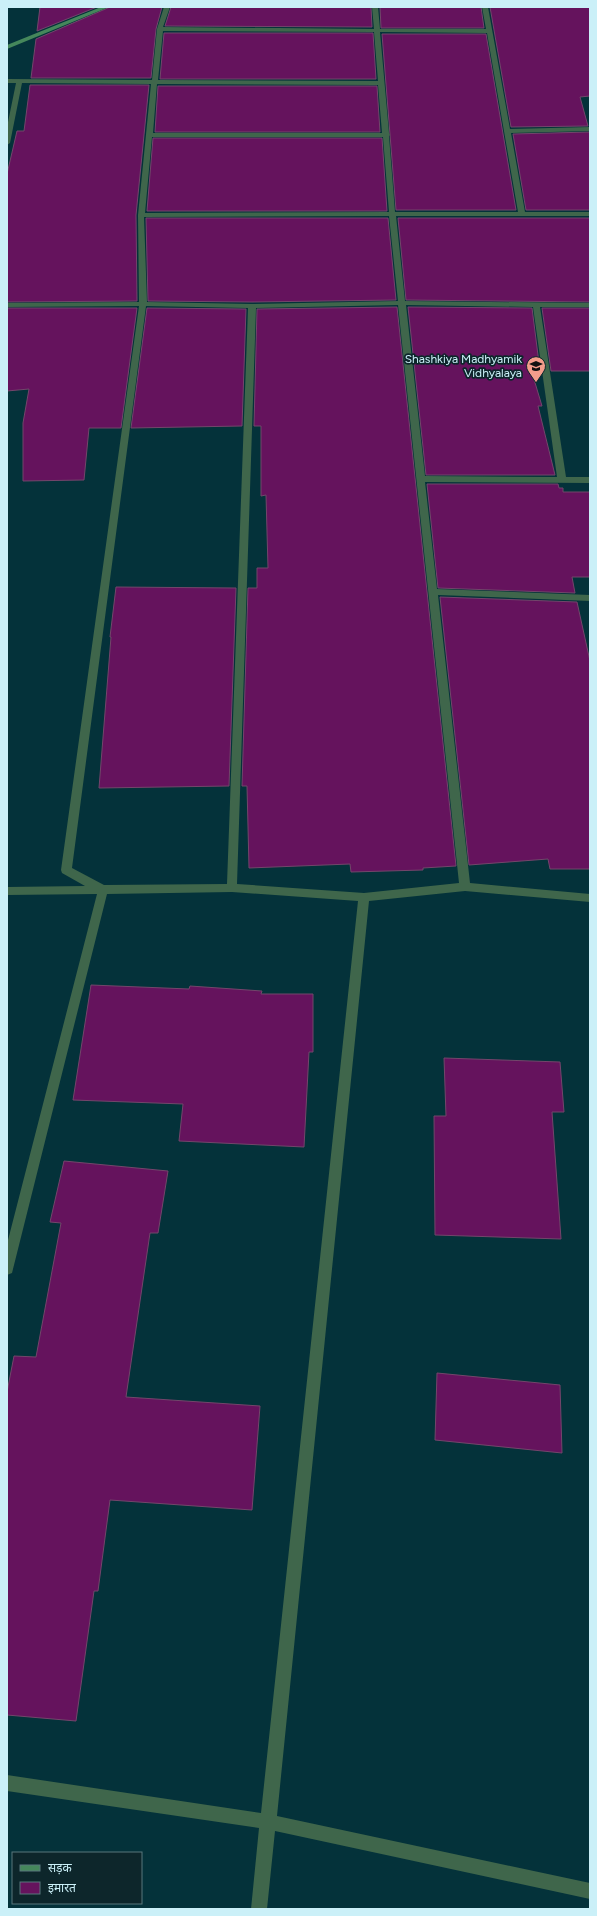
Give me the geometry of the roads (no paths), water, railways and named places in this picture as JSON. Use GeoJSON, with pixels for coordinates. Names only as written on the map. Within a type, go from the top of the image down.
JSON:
{"type":"FeatureCollection","features":[{"type":"Feature","properties":{"kind":"main road"},"geometry":{"type":"LineString","coordinates":[[7,47],[106,7]]}},
{"type":"Feature","properties":{"kind":"street"},"geometry":{"type":"LineString","coordinates":[[103,890],[66,870],[143,304],[141,215],[160,29],[167,7]]}},
{"type":"Feature","properties":{"kind":"street"},"geometry":{"type":"LineString","coordinates":[[375,7],[387,135],[392,214],[465,887]]}},
{"type":"Feature","properties":{"kind":"street"},"geometry":{"type":"LineString","coordinates":[[485,7],[522,214]]}},
{"type":"Feature","properties":{"kind":"street"},"geometry":{"type":"LineString","coordinates":[[160,29],[378,29],[490,31]]}},
{"type":"Feature","properties":{"kind":"street"},"geometry":{"type":"LineString","coordinates":[[7,81],[155,83],[382,83]]}},
{"type":"Feature","properties":{"kind":"street"},"geometry":{"type":"LineString","coordinates":[[7,141],[19,81]]}},
{"type":"Feature","properties":{"kind":"street"},"geometry":{"type":"LineString","coordinates":[[508,131],[590,129]]}},
{"type":"Feature","properties":{"kind":"street"},"geometry":{"type":"LineString","coordinates":[[150,135],[387,135]]}},
{"type":"Feature","properties":{"kind":"street"},"geometry":{"type":"LineString","coordinates":[[141,215],[590,214]]}},
{"type":"Feature","properties":{"kind":"street"},"geometry":{"type":"LineString","coordinates":[[7,305],[143,304],[252,306],[402,303],[590,305]]}},
{"type":"Feature","properties":{"kind":"street"},"geometry":{"type":"LineString","coordinates":[[536,304],[562,480]]}},
{"type":"Feature","properties":{"kind":"street"},"geometry":{"type":"LineString","coordinates":[[232,888],[252,306]]}},
{"type":"Feature","properties":{"kind":"street"},"geometry":{"type":"LineString","coordinates":[[421,479],[590,480]]}},
{"type":"Feature","properties":{"kind":"street"},"geometry":{"type":"LineString","coordinates":[[433,592],[590,598]]}},
{"type":"Feature","properties":{"kind":"street"},"geometry":{"type":"LineString","coordinates":[[7,891],[232,888],[364,897],[465,887],[590,898]]}},
{"type":"Feature","properties":{"kind":"street"},"geometry":{"type":"LineString","coordinates":[[7,1269],[103,890]]}},
{"type":"Feature","properties":{"kind":"street"},"geometry":{"type":"LineString","coordinates":[[259,1909],[364,897]]}},
{"type":"Feature","properties":{"kind":"street"},"geometry":{"type":"LineString","coordinates":[[7,1783],[269,1822],[590,1892]]}},
{"type":"Feature","properties":{"kind":"place","name":"Shashkiya Madhyamik Vidhyalaya"},"geometry":{"type":"Point","coordinates":[536,383]}}]}
